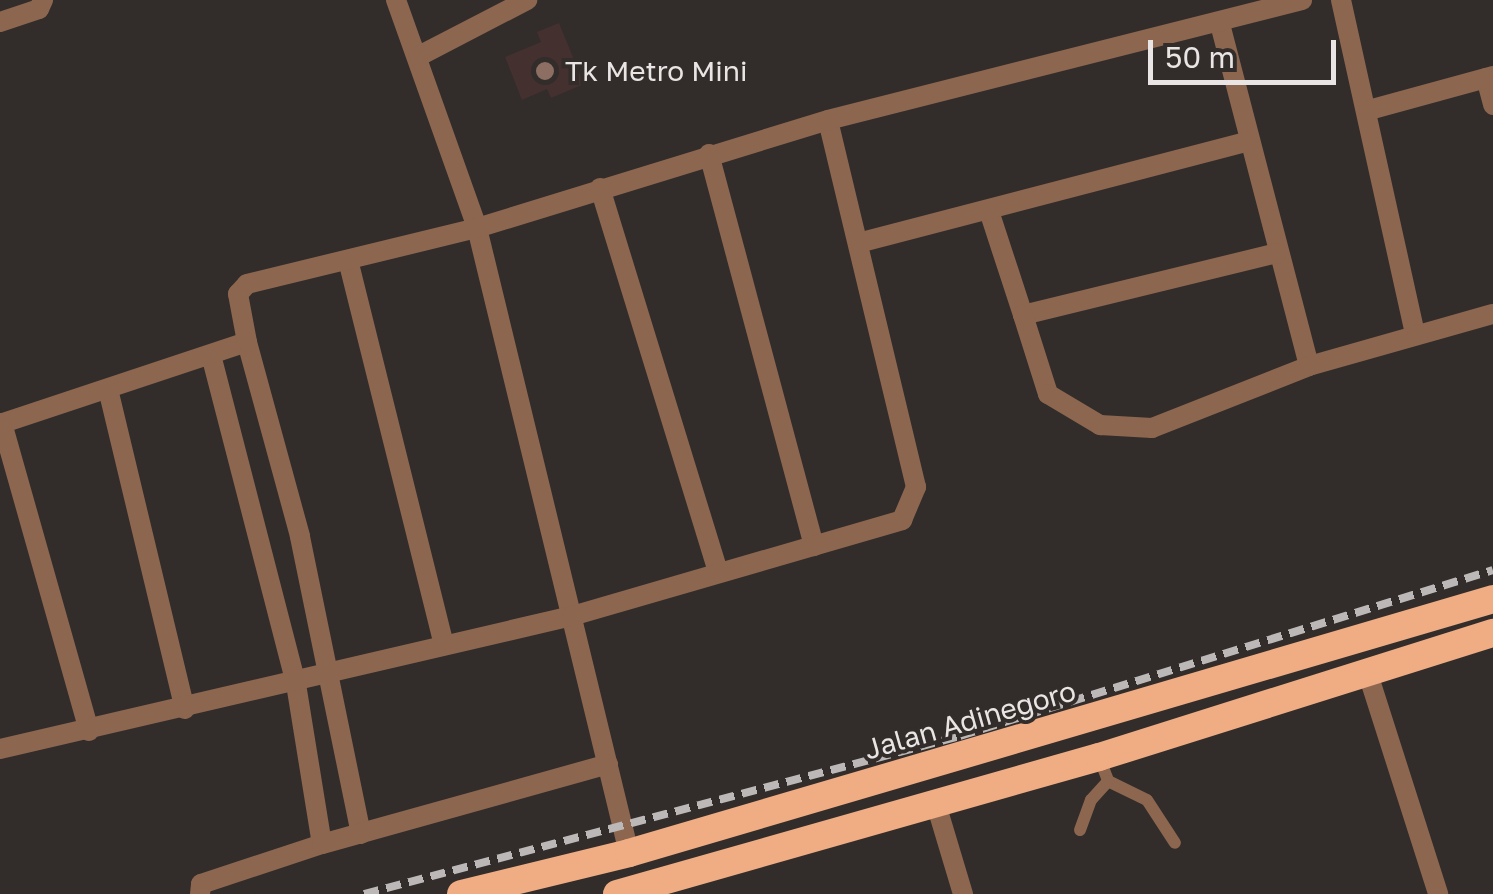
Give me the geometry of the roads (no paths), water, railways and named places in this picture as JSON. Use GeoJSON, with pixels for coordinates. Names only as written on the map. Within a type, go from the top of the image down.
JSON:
{"type":"FeatureCollection","features":[{"type":"Feature","properties":{"kind":"highway","name":"Jalan Adinegoro"},"geometry":{"type":"LineString","coordinates":[[462,894],[629,853],[1493,599]]}},
{"type":"Feature","properties":{"kind":"highway"},"geometry":{"type":"LineString","coordinates":[[617,894],[660,888],[936,804],[1104,769],[1368,674],[1493,634]]}},
{"type":"Feature","properties":{"kind":"street"},"geometry":{"type":"LineString","coordinates":[[0,22],[38,10],[43,0]]}},
{"type":"Feature","properties":{"kind":"street"},"geometry":{"type":"LineString","coordinates":[[396,0],[477,228],[629,853]]}},
{"type":"Feature","properties":{"kind":"street"},"geometry":{"type":"LineString","coordinates":[[419,56],[527,0]]}},
{"type":"Feature","properties":{"kind":"street"},"geometry":{"type":"LineString","coordinates":[[361,834],[300,536],[247,342],[238,294],[247,284],[477,228],[828,120],[1220,24],[1302,0]]}},
{"type":"Feature","properties":{"kind":"street"},"geometry":{"type":"LineString","coordinates":[[1341,0],[1369,110],[1416,335]]}},
{"type":"Feature","properties":{"kind":"street"},"geometry":{"type":"LineString","coordinates":[[1220,24],[1309,366]]}},
{"type":"Feature","properties":{"kind":"street"},"geometry":{"type":"LineString","coordinates":[[1369,110],[1489,77],[1493,105]]}},
{"type":"Feature","properties":{"kind":"street"},"geometry":{"type":"LineString","coordinates":[[0,749],[296,684],[572,616],[902,520],[916,487],[862,242],[828,120]]}},
{"type":"Feature","properties":{"kind":"street"},"geometry":{"type":"LineString","coordinates":[[862,242],[990,214],[1250,141]]}},
{"type":"Feature","properties":{"kind":"street"},"geometry":{"type":"LineString","coordinates":[[709,154],[814,546]]}},
{"type":"Feature","properties":{"kind":"street"},"geometry":{"type":"LineString","coordinates":[[600,188],[718,572]]}},
{"type":"Feature","properties":{"kind":"street"},"geometry":{"type":"LineString","coordinates":[[990,214],[1048,394],[1100,426],[1176,423],[1309,366],[1493,314]]}},
{"type":"Feature","properties":{"kind":"street"},"geometry":{"type":"LineString","coordinates":[[1023,316],[1277,253]]}},
{"type":"Feature","properties":{"kind":"street"},"geometry":{"type":"LineString","coordinates":[[348,260],[444,645]]}},
{"type":"Feature","properties":{"kind":"street"},"geometry":{"type":"LineString","coordinates":[[89,731],[1,424],[247,342]]}},
{"type":"Feature","properties":{"kind":"street"},"geometry":{"type":"LineString","coordinates":[[211,355],[296,684],[322,844]]}},
{"type":"Feature","properties":{"kind":"street"},"geometry":{"type":"LineString","coordinates":[[108,389],[185,709]]}},
{"type":"Feature","properties":{"kind":"street"},"geometry":{"type":"LineString","coordinates":[[263,548],[300,536]]}},
{"type":"Feature","properties":{"kind":"street"},"geometry":{"type":"LineString","coordinates":[[1368,674],[1438,894]]}},
{"type":"Feature","properties":{"kind":"street"},"geometry":{"type":"LineString","coordinates":[[200,894],[201,884],[322,844],[608,764]]}},
{"type":"Feature","properties":{"kind":"street"},"geometry":{"type":"LineString","coordinates":[[936,804],[963,894]]}},
{"type":"Feature","properties":{"kind":"lane"},"geometry":{"type":"LineString","coordinates":[[1080,830],[1104,769],[1148,800],[1175,843]]}},
{"type":"Feature","properties":{"kind":"railway"},"geometry":{"type":"LineString","coordinates":[[364,894],[960,736],[1493,570]]}},
{"type":"Feature","properties":{"kind":"place","name":"Tk Metro Mini"},"geometry":{"type":"Point","coordinates":[545,71]}}]}
